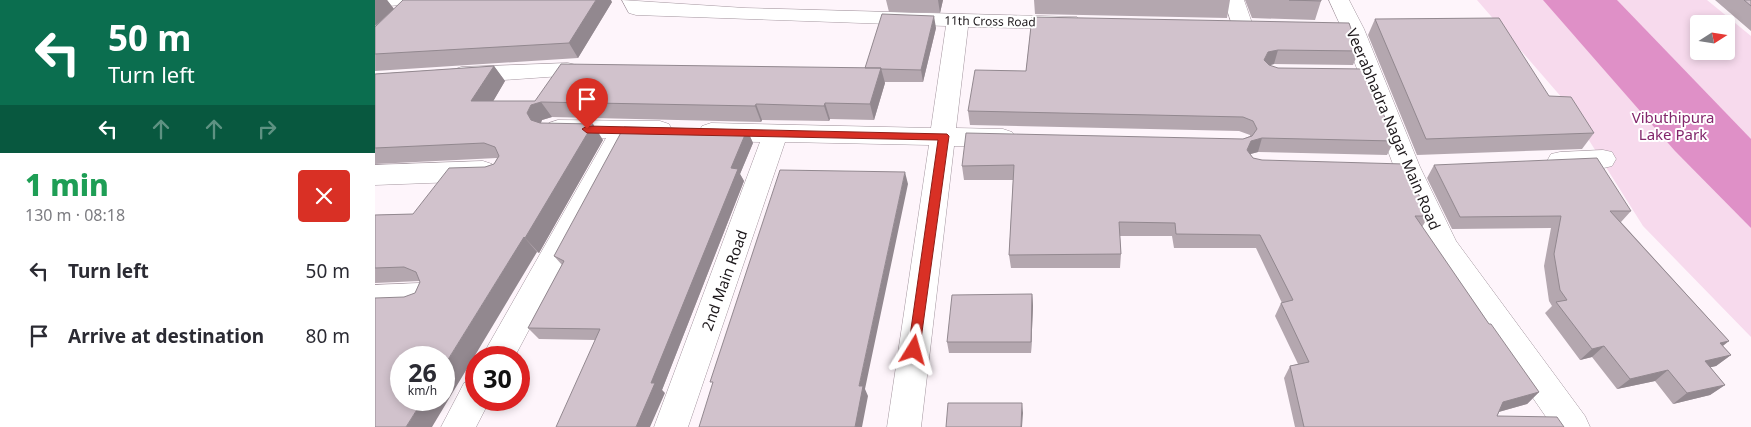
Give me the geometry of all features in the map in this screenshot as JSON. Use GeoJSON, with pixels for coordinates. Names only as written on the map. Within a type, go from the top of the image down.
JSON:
{"type":"FeatureCollection","features":[{"type":"Feature","properties":{"kind":"street"},"geometry":{"type":"LineString","coordinates":[[375,1],[408,0]]}},
{"type":"Feature","properties":{"kind":"street"},"geometry":{"type":"LineString","coordinates":[[396,20],[418,0]]}},
{"type":"Feature","properties":{"kind":"street","name":"11th Cross Road"},"geometry":{"type":"LineString","coordinates":[[631,0],[637,9],[862,19],[1085,23]]}},
{"type":"Feature","properties":{"kind":"street"},"geometry":{"type":"LineString","coordinates":[[698,12],[707,5],[721,0]]}},
{"type":"Feature","properties":{"kind":"street"},"geometry":{"type":"LineString","coordinates":[[777,0],[860,7],[862,19]]}},
{"type":"Feature","properties":{"kind":"street"},"geometry":{"type":"LineString","coordinates":[[1234,0],[1242,26]]}},
{"type":"Feature","properties":{"kind":"street","name":"Veerabhadra Nagar Main Road"},"geometry":{"type":"LineString","coordinates":[[1339,0],[1344,29],[1361,74],[1445,248],[1568,420]]}},
{"type":"Feature","properties":{"kind":"street"},"geometry":{"type":"LineString","coordinates":[[903,427],[944,136],[958,20]]}},
{"type":"Feature","properties":{"kind":"street"},"geometry":{"type":"LineString","coordinates":[[443,76],[568,70]]}},
{"type":"Feature","properties":{"kind":"street"},"geometry":{"type":"LineString","coordinates":[[552,128],[1022,138]]}},
{"type":"Feature","properties":{"kind":"street"},"geometry":{"type":"LineString","coordinates":[[504,346],[623,130]]}},
{"type":"Feature","properties":{"kind":"street","name":"2nd Main Road"},"geometry":{"type":"LineString","coordinates":[[671,427],[776,133]]}},
{"type":"Feature","properties":{"kind":"street"},"geometry":{"type":"LineString","coordinates":[[1534,162],[1603,159]]}},
{"type":"Feature","properties":{"kind":"street"},"geometry":{"type":"LineString","coordinates":[[1377,166],[1407,168],[1436,166]]}},
{"type":"Feature","properties":{"kind":"street"},"geometry":{"type":"LineString","coordinates":[[375,175],[497,170]]}},
{"type":"Feature","properties":{"kind":"street"},"geometry":{"type":"LineString","coordinates":[[375,298],[420,296]]}},
{"type":"Feature","properties":{"kind":"street"},"geometry":{"type":"LineString","coordinates":[[458,427],[467,411]]}},
{"type":"Feature","properties":{"kind":"street"},"geometry":{"type":"LineString","coordinates":[[1529,421],[1568,420]]}},
{"type":"Feature","properties":{"kind":"green space","name":"Vibuthipura Lake Park"},"geometry":{"type":"Polygon","coordinates":[[[1477,0],[1707,0],[1725,15],[1690,15],[1690,60],[1735,60],[1735,23],[1751,36],[1751,337],[1643,226],[1563,99],[1477,0]]]}},
{"type":"Feature","properties":{"kind":"shaded area"},"geometry":{"type":"Polygon","coordinates":[[[1543,0],[1617,0],[1751,139],[1751,228],[1675,151],[1543,0]]]}},
{"type":"Feature","properties":{"kind":"building"},"geometry":{"type":"Polygon","coordinates":[[[403,0],[596,0],[569,43],[375,54],[375,27],[403,0]]]}},
{"type":"Feature","properties":{"kind":"building"},"geometry":{"type":"Polygon","coordinates":[[[1289,0],[1321,0],[1321,1],[1289,0]]]}},
{"type":"Feature","properties":{"kind":"building"},"geometry":{"type":"Polygon","coordinates":[[[1744,0],[1751,0],[1751,6],[1744,0]]]}},
{"type":"Feature","properties":{"kind":"building"},"geometry":{"type":"Polygon","coordinates":[[[882,14],[934,16],[921,70],[865,68],[882,14]]]}},
{"type":"Feature","properties":{"kind":"building"},"geometry":{"type":"Polygon","coordinates":[[[1032,17],[1349,23],[1359,51],[1278,50],[1268,52],[1264,60],[1269,65],[1278,68],[1366,69],[1394,141],[1262,138],[1251,141],[1247,150],[1253,158],[1262,160],[1404,164],[1429,216],[1415,216],[1489,324],[1491,324],[1539,392],[1503,402],[1497,416],[1557,417],[1564,427],[1304,427],[1290,366],[1309,362],[1281,303],[1293,300],[1260,235],[1176,234],[1175,223],[1119,222],[1121,254],[1009,255],[1014,165],[962,166],[966,133],[1243,139],[1252,136],[1257,129],[1253,121],[1243,117],[968,111],[975,70],[1026,71],[1032,17]]]}},
{"type":"Feature","properties":{"kind":"building"},"geometry":{"type":"Polygon","coordinates":[[[1499,18],[1549,96],[1571,97],[1594,133],[1426,139],[1375,19],[1499,18]]]}},
{"type":"Feature","properties":{"kind":"building"},"geometry":{"type":"Polygon","coordinates":[[[561,64],[881,68],[870,104],[825,103],[824,106],[756,104],[755,106],[541,102],[531,105],[527,113],[531,120],[540,123],[593,124],[525,238],[455,348],[455,346],[390,346],[390,411],[416,411],[406,427],[375,427],[375,298],[404,297],[415,293],[420,282],[416,272],[404,267],[375,268],[375,215],[413,214],[449,168],[485,167],[494,164],[499,156],[495,147],[484,143],[375,148],[375,74],[494,66],[471,101],[535,101],[561,64]]]}},
{"type":"Feature","properties":{"kind":"building"},"geometry":{"type":"Polygon","coordinates":[[[624,127],[747,130],[731,168],[738,169],[651,383],[655,383],[636,427],[556,427],[600,329],[528,328],[564,261],[554,256],[624,127]]]}},
{"type":"Feature","properties":{"kind":"building"},"geometry":{"type":"Polygon","coordinates":[[[1597,158],[1631,211],[1610,211],[1729,341],[1720,343],[1731,355],[1705,361],[1725,385],[1687,393],[1668,370],[1630,379],[1604,346],[1592,349],[1556,302],[1567,300],[1560,290],[1554,254],[1561,216],[1460,217],[1434,165],[1597,158]]]}},
{"type":"Feature","properties":{"kind":"building"},"geometry":{"type":"Polygon","coordinates":[[[780,170],[905,172],[859,386],[863,386],[855,427],[699,427],[713,382],[710,382],[780,170]]]}},
{"type":"Feature","properties":{"kind":"building"},"geometry":{"type":"Polygon","coordinates":[[[1032,294],[1031,342],[947,342],[952,295],[1032,294]]]}},
{"type":"Feature","properties":{"kind":"building"},"geometry":{"type":"Polygon","coordinates":[[[948,403],[1022,403],[1021,427],[946,427],[948,403]]]}},
{"type":"Feature","properties":{"kind":"route"},"geometry":{"type":"LineString","coordinates":[[587,129],[944,136],[914,350]]}}]}
